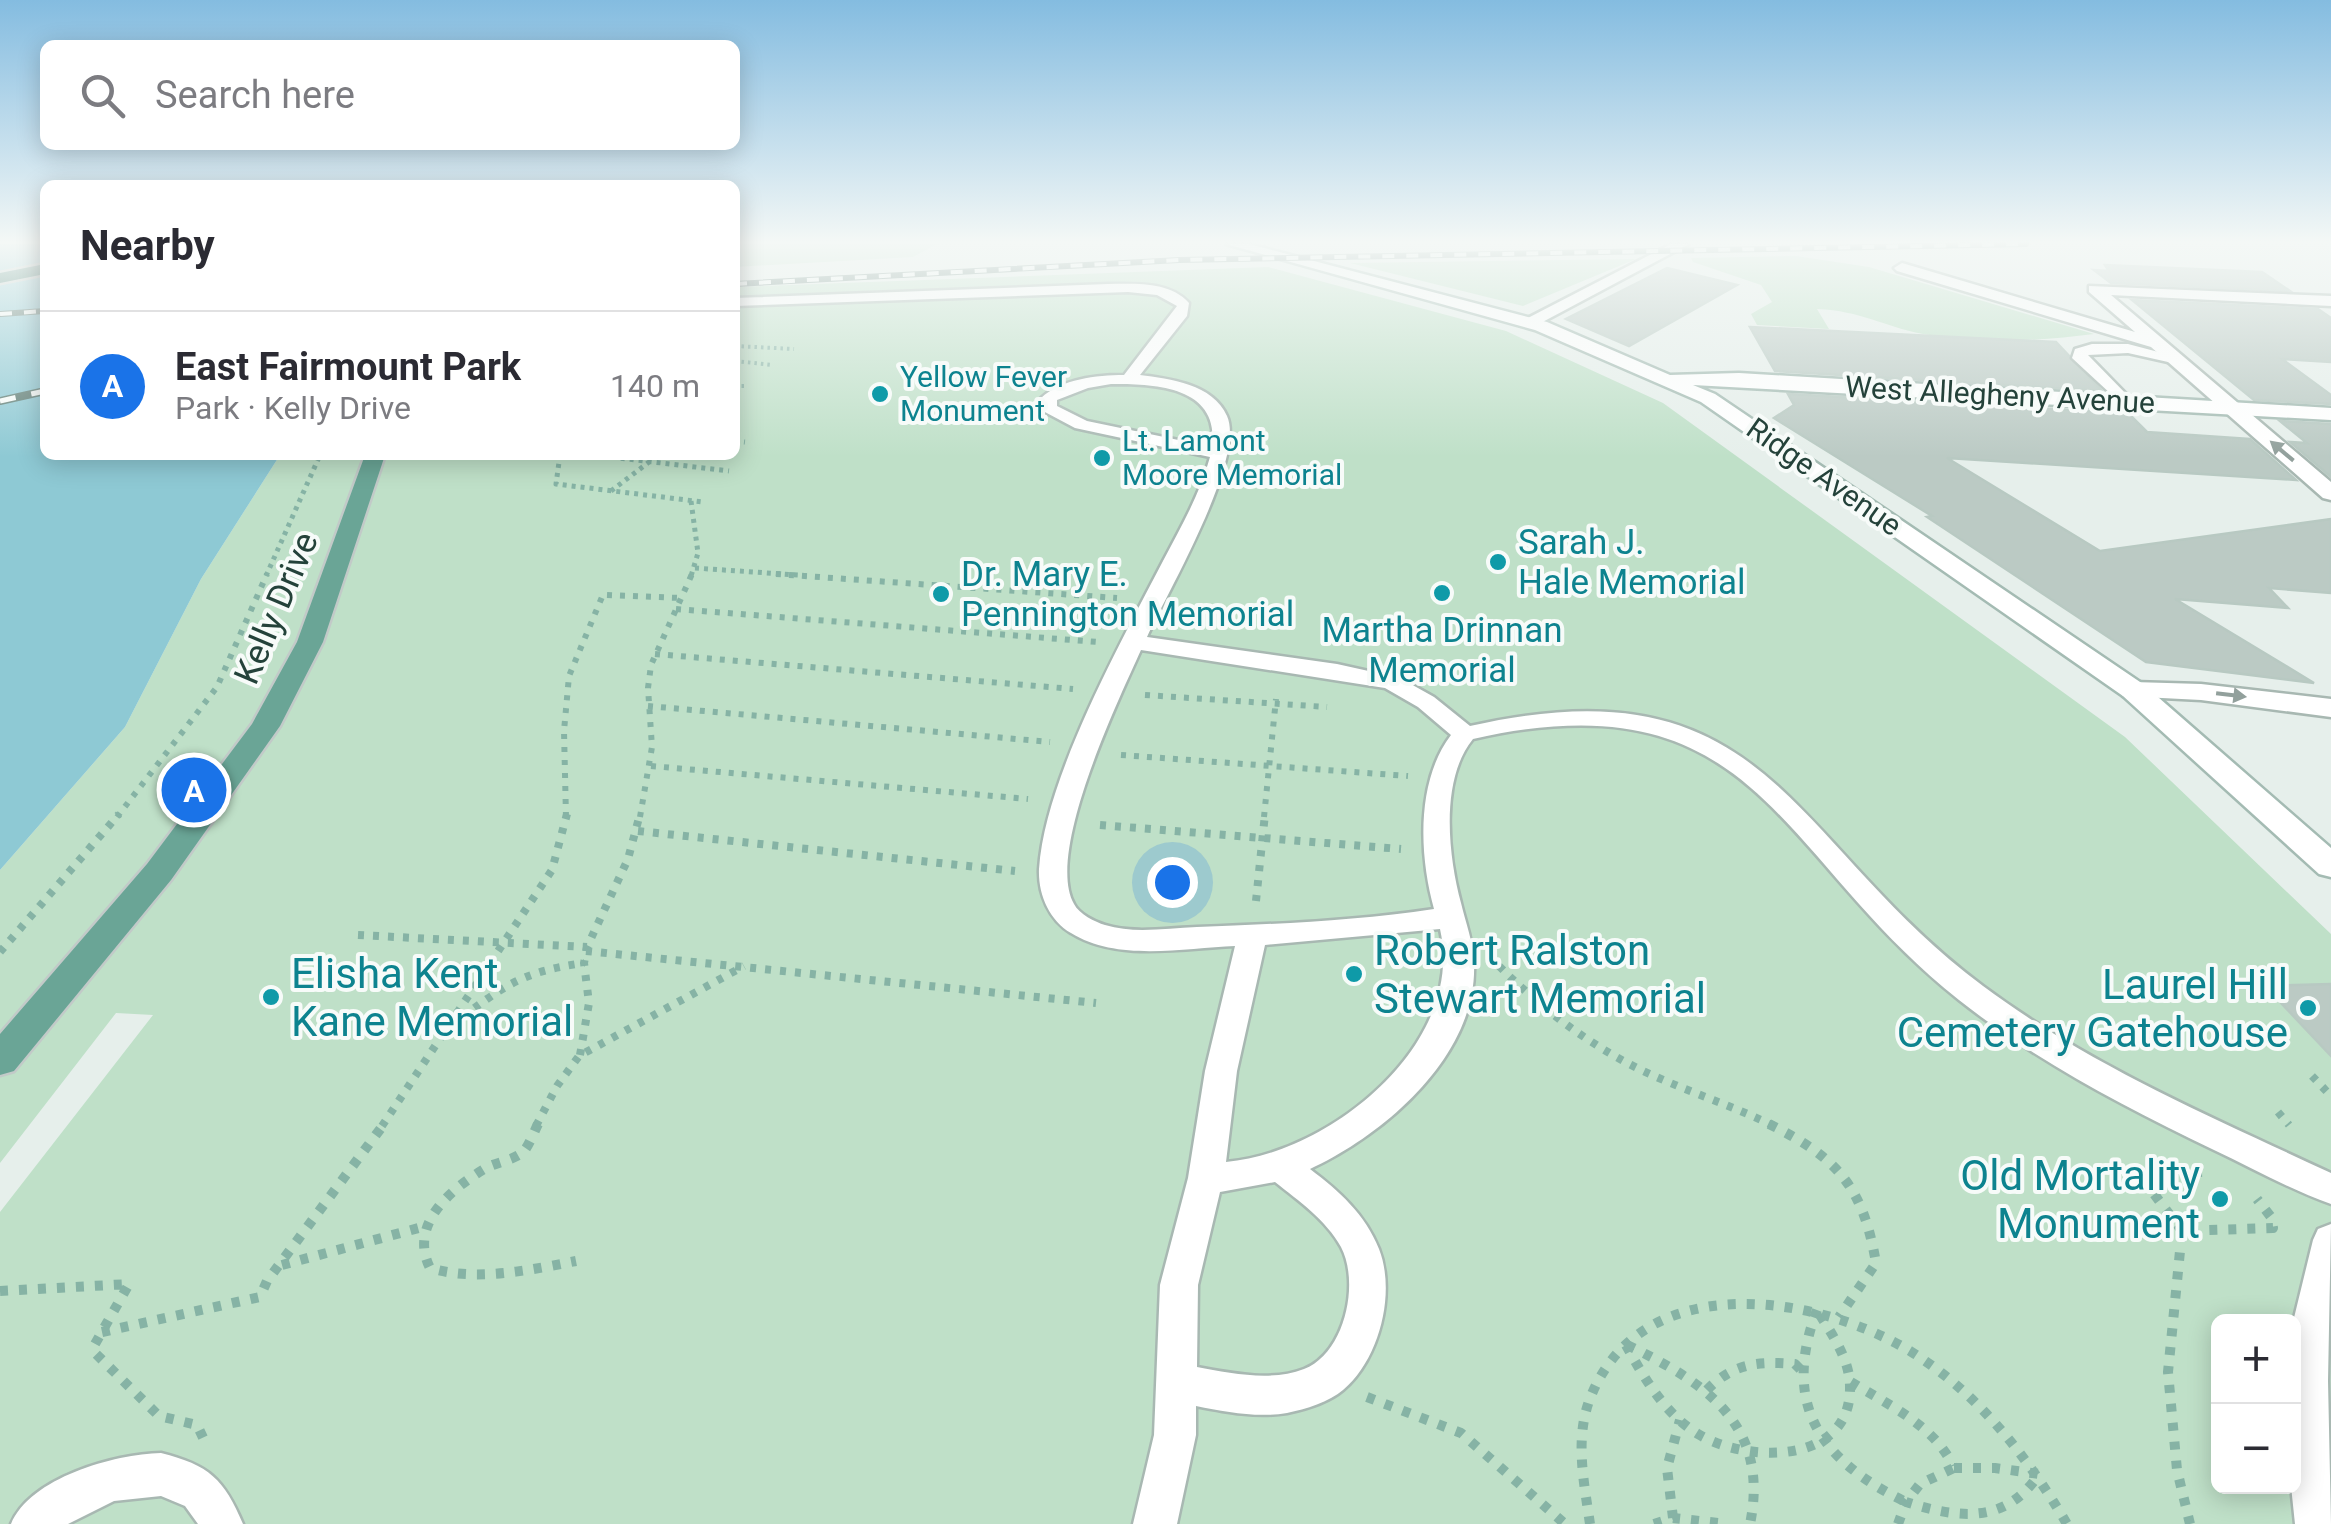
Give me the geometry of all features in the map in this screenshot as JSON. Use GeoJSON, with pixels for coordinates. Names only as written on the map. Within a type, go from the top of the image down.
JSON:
{"type":"FeatureCollection","features":[{"type":"Feature","properties":{"kind":"main road","name":"Ridge Avenue"},"geometry":{"type":"LineString","coordinates":[[1502,315],[1669,380],[1726,410],[2134,690],[2331,866]]}},
{"type":"Feature","properties":{"kind":"main road"},"geometry":{"type":"LineString","coordinates":[[1528,322],[1542,315]]}},
{"type":"Feature","properties":{"kind":"main road"},"geometry":{"type":"LineString","coordinates":[[2052,315],[2170,352]]}},
{"type":"Feature","properties":{"kind":"main road"},"geometry":{"type":"LineString","coordinates":[[2126,315],[2331,493]]}},
{"type":"Feature","properties":{"kind":"main road","name":"West Allegheny Avenue"},"geometry":{"type":"LineString","coordinates":[[1669,380],[1739,379],[2331,414]]}},
{"type":"Feature","properties":{"kind":"main road","name":"Kelly Drive"},"geometry":{"type":"LineString","coordinates":[[0,1060],[159,872],[266,726],[310,642],[373,460]]}},
{"type":"Feature","properties":{"kind":"main road"},"geometry":{"type":"LineString","coordinates":[[2134,690],[2201,692],[2331,708]]}},
{"type":"Feature","properties":{"kind":"lane"},"geometry":{"type":"LineString","coordinates":[[1128,380],[1180,315]]}},
{"type":"Feature","properties":{"kind":"lane"},"geometry":{"type":"LineString","coordinates":[[2125,402],[2080,358],[2080,352],[2106,348],[2170,352]]}},
{"type":"Feature","properties":{"kind":"lane"},"geometry":{"type":"LineString","coordinates":[[1218,454],[1177,441],[1080,424],[1058,416],[1048,402],[1053,394],[1071,386],[1128,380],[1182,388],[1210,403],[1221,420],[1218,454],[1208,490],[1108,692],[1086,749],[1051,874],[1060,908],[1084,929],[1103,936],[1252,936],[1454,928]]}},
{"type":"Feature","properties":{"kind":"lane"},"geometry":{"type":"LineString","coordinates":[[1133,643],[1392,683],[1426,702],[1465,734]]}},
{"type":"Feature","properties":{"kind":"lane"},"geometry":{"type":"LineString","coordinates":[[1206,1178],[1232,1178],[1282,1168],[1348,1129],[1414,1077],[1435,1049],[1456,994],[1454,928],[1440,852],[1440,781],[1449,755],[1465,734],[1530,720],[1580,716],[1643,724],[1708,746],[1728,757],[1779,798],[1904,936],[2008,1020],[2102,1077],[2331,1189]]}},
{"type":"Feature","properties":{"kind":"lane"},"geometry":{"type":"LineString","coordinates":[[1155,1524],[1175,1436],[1179,1285],[1184,1249],[1206,1178],[1221,1071],[1252,936]]}},
{"type":"Feature","properties":{"kind":"lane"},"geometry":{"type":"LineString","coordinates":[[1178,1383],[1258,1396],[1322,1381],[1346,1358],[1358,1334],[1368,1304],[1368,1270],[1360,1242],[1344,1218],[1282,1168]]}},
{"type":"Feature","properties":{"kind":"lane"},"geometry":{"type":"LineString","coordinates":[[2317,1524],[2308,1457],[2306,1356],[2317,1280],[2329,1252]]}},
{"type":"Feature","properties":{"kind":"lane"},"geometry":{"type":"LineString","coordinates":[[33,1524],[71,1495],[102,1482],[134,1476],[186,1481],[201,1491],[221,1524]]}},
{"type":"Feature","properties":{"kind":"path"},"geometry":{"type":"LineString","coordinates":[[740,346],[794,350]]}},
{"type":"Feature","properties":{"kind":"path"},"geometry":{"type":"LineString","coordinates":[[740,362],[773,365]]}},
{"type":"Feature","properties":{"kind":"path"},"geometry":{"type":"LineString","coordinates":[[740,442],[745,442]]}},
{"type":"Feature","properties":{"kind":"path"},"geometry":{"type":"LineString","coordinates":[[0,952],[132,800],[217,688],[318,460]]}},
{"type":"Feature","properties":{"kind":"path"},"geometry":{"type":"LineString","coordinates":[[559,460],[556,484],[703,502]]}},
{"type":"Feature","properties":{"kind":"path"},"geometry":{"type":"LineString","coordinates":[[634,460],[730,471]]}},
{"type":"Feature","properties":{"kind":"path"},"geometry":{"type":"LineString","coordinates":[[611,491],[650,462]]}},
{"type":"Feature","properties":{"kind":"path"},"geometry":{"type":"LineString","coordinates":[[576,1261],[518,1272],[443,1272],[430,1268],[426,1260],[426,1226],[434,1209],[460,1187],[486,1168],[523,1152],[557,1086],[579,1056],[590,1003],[584,964],[587,949],[638,831],[651,766],[649,677],[655,654],[694,568],[698,541],[692,501]]}},
{"type":"Feature","properties":{"kind":"path"},"geometry":{"type":"LineString","coordinates":[[694,568],[1154,601]]}},
{"type":"Feature","properties":{"kind":"path"},"geometry":{"type":"LineString","coordinates":[[102,1332],[260,1297],[543,888],[566,828],[570,793],[564,731],[569,676],[605,596],[681,598]]}},
{"type":"Feature","properties":{"kind":"path"},"geometry":{"type":"LineString","coordinates":[[676,609],[1133,643]]}},
{"type":"Feature","properties":{"kind":"path"},"geometry":{"type":"LineString","coordinates":[[655,654],[1332,708]]}},
{"type":"Feature","properties":{"kind":"path"},"geometry":{"type":"LineString","coordinates":[[1252,936],[1280,664]]}},
{"type":"Feature","properties":{"kind":"path"},"geometry":{"type":"LineString","coordinates":[[648,706],[1440,781]]}},
{"type":"Feature","properties":{"kind":"path"},"geometry":{"type":"LineString","coordinates":[[651,766],[1262,837],[1440,852]]}},
{"type":"Feature","properties":{"kind":"path"},"geometry":{"type":"LineString","coordinates":[[638,831],[1051,874]]}},
{"type":"Feature","properties":{"kind":"path"},"geometry":{"type":"LineString","coordinates":[[1454,928],[1487,953],[1534,1000],[1597,1046],[1680,1088],[1764,1120],[1824,1155],[1858,1196],[1875,1242],[1876,1264],[1839,1317]]}},
{"type":"Feature","properties":{"kind":"path"},"geometry":{"type":"LineString","coordinates":[[358,935],[587,949],[1096,1003]]}},
{"type":"Feature","properties":{"kind":"path"},"geometry":{"type":"LineString","coordinates":[[449,1026],[516,980],[546,968],[584,964]]}},
{"type":"Feature","properties":{"kind":"path"},"geometry":{"type":"LineString","coordinates":[[579,1056],[744,966]]}},
{"type":"Feature","properties":{"kind":"path"},"geometry":{"type":"LineString","coordinates":[[2312,1076],[2331,1096]]}},
{"type":"Feature","properties":{"kind":"path"},"geometry":{"type":"LineString","coordinates":[[2278,1112],[2290,1126]]}},
{"type":"Feature","properties":{"kind":"path"},"geometry":{"type":"LineString","coordinates":[[2190,1524],[2177,1470],[2168,1372],[2182,1231],[2139,1174],[2222,1172]]}},
{"type":"Feature","properties":{"kind":"path"},"geometry":{"type":"LineString","coordinates":[[2182,1231],[2273,1228],[2271,1217],[2244,1185]]}},
{"type":"Feature","properties":{"kind":"path"},"geometry":{"type":"LineString","coordinates":[[2256,1198],[2275,1198]]}},
{"type":"Feature","properties":{"kind":"path"},"geometry":{"type":"LineString","coordinates":[[280,1266],[426,1226]]}},
{"type":"Feature","properties":{"kind":"path"},"geometry":{"type":"LineString","coordinates":[[0,1292],[130,1284],[95,1344],[96,1353],[159,1416],[188,1420],[206,1437],[206,1447],[186,1481]]}},
{"type":"Feature","properties":{"kind":"path"},"geometry":{"type":"LineString","coordinates":[[1590,1524],[1582,1473],[1587,1414],[1609,1364],[1655,1322],[1690,1307],[1730,1300],[1817,1310],[1883,1336],[1967,1393],[2006,1432],[2039,1474],[2067,1524]]}},
{"type":"Feature","properties":{"kind":"path"},"geometry":{"type":"LineString","coordinates":[[1817,1310],[1803,1348],[1802,1391],[1826,1441],[1845,1462],[1904,1504],[1985,1520],[2022,1500],[2039,1474]]}},
{"type":"Feature","properties":{"kind":"path"},"geometry":{"type":"LineString","coordinates":[[1626,1345],[1643,1376],[1680,1420],[1700,1436],[1750,1453],[1808,1449],[1826,1441],[1849,1402],[1850,1381],[1836,1341],[1817,1310]]}},
{"type":"Feature","properties":{"kind":"path"},"geometry":{"type":"LineString","coordinates":[[1626,1345],[1657,1358],[1707,1390],[1724,1407],[1750,1453],[1756,1492],[1750,1524]]}},
{"type":"Feature","properties":{"kind":"path"},"geometry":{"type":"LineString","coordinates":[[1707,1390],[1732,1366],[1795,1364],[1802,1371]]}},
{"type":"Feature","properties":{"kind":"path"},"geometry":{"type":"LineString","coordinates":[[1322,1381],[1439,1421],[1461,1433],[1565,1524]]}},
{"type":"Feature","properties":{"kind":"path"},"geometry":{"type":"LineString","coordinates":[[1850,1381],[1933,1438],[1953,1466]]}},
{"type":"Feature","properties":{"kind":"path"},"geometry":{"type":"LineString","coordinates":[[1673,1518],[1665,1462],[1680,1420]]}},
{"type":"Feature","properties":{"kind":"path"},"geometry":{"type":"LineString","coordinates":[[1898,1524],[1904,1504],[1933,1474],[1953,1466],[2039,1474]]}},
{"type":"Feature","properties":{"kind":"path"},"geometry":{"type":"LineString","coordinates":[[1654,1524],[1673,1518],[1727,1524]]}},
{"type":"Feature","properties":{"kind":"green space"},"geometry":{"type":"Polygon","coordinates":[[[740,315],[1447,315],[1506,331],[1663,403],[2125,737],[2331,934],[2331,1524],[0,1524],[0,1212],[153,1015],[116,1013],[0,1163],[0,870],[125,727],[201,579],[277,460],[740,460],[740,315]]]}},
{"type":"Feature","properties":{"kind":"green space"},"geometry":{"type":"Polygon","coordinates":[[[1752,315],[1821,315],[1829,329],[1757,325],[1752,315]]]}},
{"type":"Feature","properties":{"kind":"green space"},"geometry":{"type":"Polygon","coordinates":[[[1855,315],[2031,315],[2094,334],[1987,340],[1923,334],[1855,315]]]}},
{"type":"Feature","properties":{"kind":"water"},"geometry":{"type":"Polygon","coordinates":[[[0,315],[40,315],[40,460],[277,460],[201,579],[125,727],[0,870],[0,315]]]}},
{"type":"Feature","properties":{"kind":"building"},"geometry":{"type":"Polygon","coordinates":[[[1574,315],[1684,315],[1629,346],[1566,319],[1574,315]]]}},
{"type":"Feature","properties":{"kind":"building"},"geometry":{"type":"Polygon","coordinates":[[[2150,315],[2331,318],[2331,362],[2282,359],[2331,395],[2331,404],[2254,400],[2150,315]]]}},
{"type":"Feature","properties":{"kind":"building"},"geometry":{"type":"Polygon","coordinates":[[[1750,327],[2056,342],[2102,391],[1775,371],[1750,327]]]}},
{"type":"Feature","properties":{"kind":"building"},"geometry":{"type":"Polygon","coordinates":[[[1788,394],[2128,413],[2147,432],[2250,439],[2296,480],[1947,458],[2100,551],[2331,519],[2331,593],[2269,588],[2288,608],[2175,599],[2314,683],[2146,662],[1927,517],[1932,516],[1774,418],[1794,405],[1788,394]]]}},
{"type":"Feature","properties":{"kind":"building"},"geometry":{"type":"Polygon","coordinates":[[[2280,421],[2331,424],[2331,477],[2290,442],[2307,443],[2280,421]]]}},
{"type":"Feature","properties":{"kind":"building","name":"Laurel Hill Cemetery Gatehouse"},"geometry":{"type":"Polygon","coordinates":[[[2331,984],[2331,1056],[2265,986],[2331,984]]]}},
{"type":"Feature","properties":{"kind":"railway"},"geometry":{"type":"LineString","coordinates":[[0,401],[40,392]]}},
{"type":"Feature","properties":{"kind":"place","name":"Yellow Fever Monument"},"geometry":{"type":"Point","coordinates":[880,394]}},
{"type":"Feature","properties":{"kind":"place","name":"Lt. Lamont Moore Memorial"},"geometry":{"type":"Point","coordinates":[1102,458]}},
{"type":"Feature","properties":{"kind":"place","name":"Sarah J. Hale Memorial"},"geometry":{"type":"Point","coordinates":[1498,562]}},
{"type":"Feature","properties":{"kind":"place","name":"Martha Drinnan Memorial"},"geometry":{"type":"Point","coordinates":[1442,593]}},
{"type":"Feature","properties":{"kind":"place","name":"Dr. Mary E. Pennington Memorial"},"geometry":{"type":"Point","coordinates":[941,594]}},
{"type":"Feature","properties":{"kind":"place","name":"East Fairmount Park"},"geometry":{"type":"Point","coordinates":[194,790]}},
{"type":"Feature","properties":{"kind":"place","name":"Robert Ralston Stewart Memorial"},"geometry":{"type":"Point","coordinates":[1354,974]}},
{"type":"Feature","properties":{"kind":"place","name":"Elisha Kent Kane Memorial"},"geometry":{"type":"Point","coordinates":[271,997]}},
{"type":"Feature","properties":{"kind":"place","name":"Laurel Hill Cemetery Gatehouse"},"geometry":{"type":"Point","coordinates":[2308,1008]}},
{"type":"Feature","properties":{"kind":"place","name":"Old Mortality Monument"},"geometry":{"type":"Point","coordinates":[2220,1199]}}]}
